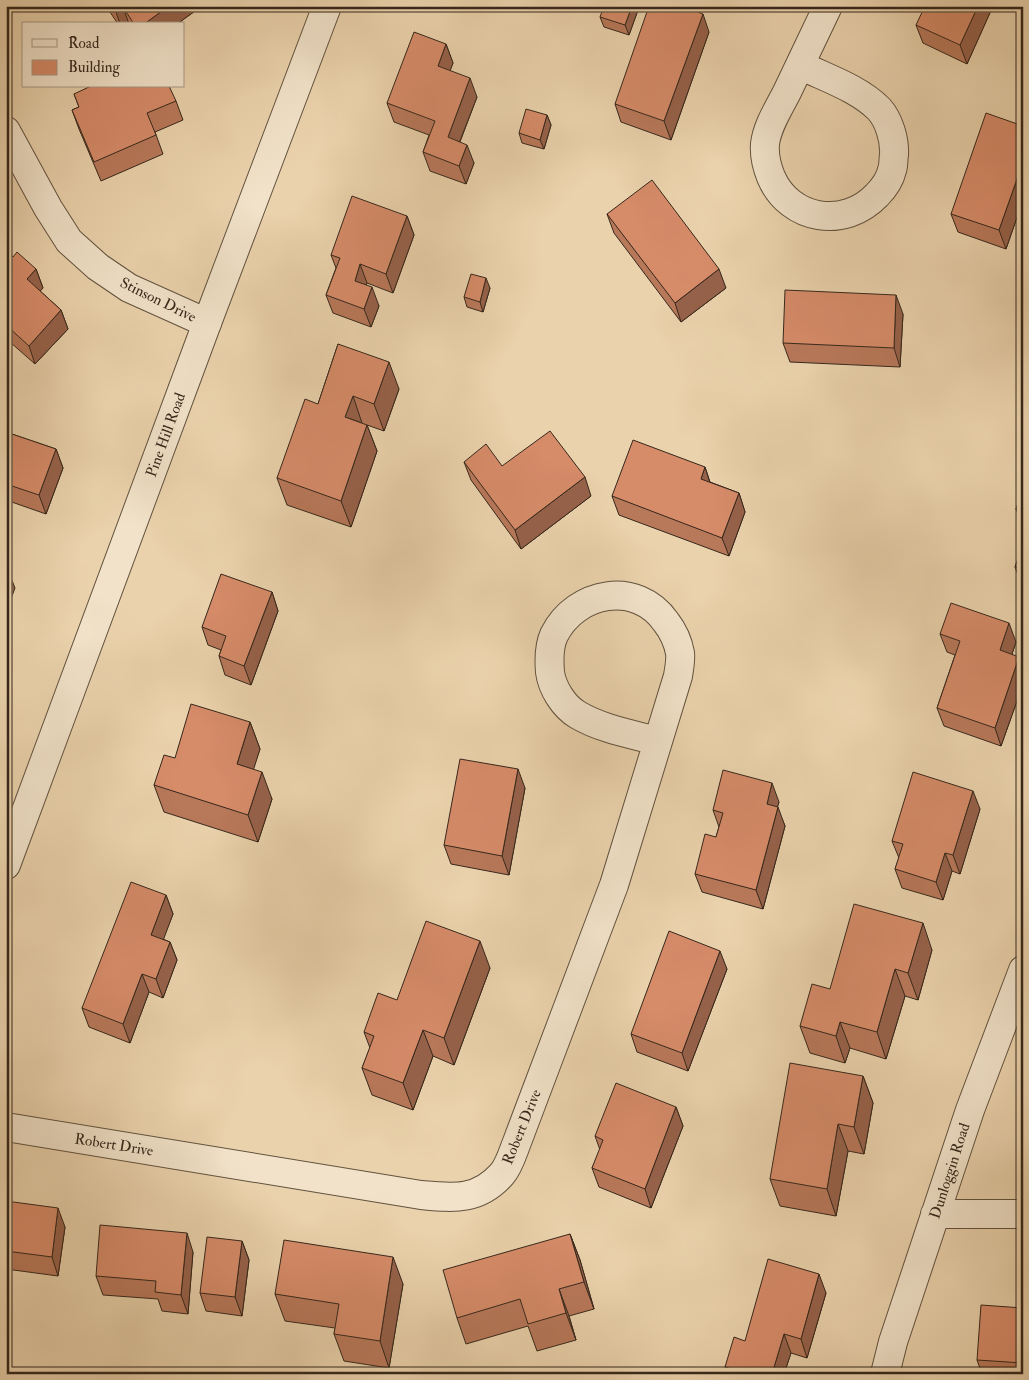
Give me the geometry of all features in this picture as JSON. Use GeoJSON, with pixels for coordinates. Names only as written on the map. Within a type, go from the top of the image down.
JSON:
{"type":"FeatureCollection","features":[{"type":"Feature","properties":{"kind":"street","name":"Pine Hill Road"},"geometry":{"type":"LineString","coordinates":[[6,865],[327,6]]}},
{"type":"Feature","properties":{"kind":"street"},"geometry":{"type":"LineString","coordinates":[[800,65],[866,97],[881,111],[891,129],[894,150],[892,170],[883,189],[869,204],[850,214],[830,217],[810,214],[790,203],[775,187],[766,166],[765,144],[772,123],[828,6]]}},
{"type":"Feature","properties":{"kind":"street","name":"Stinson Drive"},"geometry":{"type":"LineString","coordinates":[[6,131],[48,208],[70,241],[98,267],[129,288],[207,323]]}},
{"type":"Feature","properties":{"kind":"street","name":"Robert Drive"},"geometry":{"type":"LineString","coordinates":[[6,1127],[421,1195],[454,1198],[482,1191],[503,1173],[517,1142],[614,885],[678,676],[680,654],[674,633],[662,616],[645,602],[624,596],[602,596],[582,604],[565,618],[554,636],[549,658],[551,679],[561,699],[576,714],[595,724],[657,741]]}},
{"type":"Feature","properties":{"kind":"street","name":"Dunloggin Road"},"geometry":{"type":"LineString","coordinates":[[885,1374],[893,1342],[970,1110],[1023,970]]}},
{"type":"Feature","properties":{"kind":"street"},"geometry":{"type":"LineString","coordinates":[[936,1214],[1023,1214]]}},
{"type":"Feature","properties":{"kind":"building"},"geometry":{"type":"Polygon","coordinates":[[[112,6],[169,6],[147,22],[133,22],[123,7],[116,12],[112,6]]]}},
{"type":"Feature","properties":{"kind":"building"},"geometry":{"type":"Polygon","coordinates":[[[604,6],[632,6],[625,25],[600,17],[604,6]]]}},
{"type":"Feature","properties":{"kind":"building"},"geometry":{"type":"Polygon","coordinates":[[[649,6],[682,6],[703,14],[664,121],[615,104],[649,6]]]}},
{"type":"Feature","properties":{"kind":"building"},"geometry":{"type":"Polygon","coordinates":[[[925,6],[978,6],[960,45],[916,25],[925,6]]]}},
{"type":"Feature","properties":{"kind":"building"},"geometry":{"type":"Polygon","coordinates":[[[414,32],[446,44],[438,66],[470,78],[448,137],[467,145],[459,166],[423,152],[435,121],[387,103],[414,32]]]}},
{"type":"Feature","properties":{"kind":"building"},"geometry":{"type":"Polygon","coordinates":[[[87,88],[170,88],[176,101],[147,113],[156,135],[94,162],[72,110],[79,107],[74,94],[87,88]]]}},
{"type":"Feature","properties":{"kind":"building"},"geometry":{"type":"Polygon","coordinates":[[[526,109],[547,115],[540,140],[519,133],[526,109]]]}},
{"type":"Feature","properties":{"kind":"building"},"geometry":{"type":"Polygon","coordinates":[[[986,113],[1023,126],[1023,162],[999,230],[951,214],[986,113]]]}},
{"type":"Feature","properties":{"kind":"building"},"geometry":{"type":"Polygon","coordinates":[[[652,180],[719,269],[675,303],[607,214],[652,180]]]}},
{"type":"Feature","properties":{"kind":"building"},"geometry":{"type":"Polygon","coordinates":[[[352,196],[407,216],[386,274],[360,264],[355,281],[372,287],[364,309],[326,295],[340,258],[331,255],[352,196]]]}},
{"type":"Feature","properties":{"kind":"building"},"geometry":{"type":"Polygon","coordinates":[[[6,251],[13,257],[17,252],[36,269],[27,279],[61,310],[29,346],[6,325],[6,251]]]}},
{"type":"Feature","properties":{"kind":"building"},"geometry":{"type":"Polygon","coordinates":[[[471,274],[486,278],[480,302],[464,297],[471,274]]]}},
{"type":"Feature","properties":{"kind":"building"},"geometry":{"type":"Polygon","coordinates":[[[785,290],[896,295],[894,348],[783,343],[785,290]]]}},
{"type":"Feature","properties":{"kind":"building"},"geometry":{"type":"Polygon","coordinates":[[[338,344],[389,362],[374,404],[353,396],[345,417],[367,425],[341,501],[277,478],[305,399],[318,404],[338,344]]]}},
{"type":"Feature","properties":{"kind":"building"},"geometry":{"type":"Polygon","coordinates":[[[550,431],[585,477],[515,530],[464,462],[486,444],[502,466],[550,431]]]}},
{"type":"Feature","properties":{"kind":"building"},"geometry":{"type":"Polygon","coordinates":[[[6,432],[56,449],[39,495],[6,484],[6,432]]]}},
{"type":"Feature","properties":{"kind":"building"},"geometry":{"type":"Polygon","coordinates":[[[633,440],[705,467],[701,479],[739,493],[722,538],[612,496],[633,440]]]}},
{"type":"Feature","properties":{"kind":"building"},"geometry":{"type":"Polygon","coordinates":[[[1023,489],[1023,511],[1016,509],[1023,489]]]}},
{"type":"Feature","properties":{"kind":"building"},"geometry":{"type":"Polygon","coordinates":[[[1023,545],[1023,570],[1015,567],[1023,545]]]}},
{"type":"Feature","properties":{"kind":"building"},"geometry":{"type":"Polygon","coordinates":[[[221,574],[272,592],[244,666],[219,656],[226,636],[202,627],[221,574]]]}},
{"type":"Feature","properties":{"kind":"building"},"geometry":{"type":"Polygon","coordinates":[[[6,576],[11,578],[6,592],[6,576]]]}},
{"type":"Feature","properties":{"kind":"building"},"geometry":{"type":"Polygon","coordinates":[[[951,603],[1009,623],[1000,650],[1019,657],[995,728],[937,708],[960,641],[940,634],[951,603]]]}},
{"type":"Feature","properties":{"kind":"building"},"geometry":{"type":"Polygon","coordinates":[[[191,704],[250,722],[237,764],[262,772],[248,815],[154,785],[164,755],[175,758],[191,704]]]}},
{"type":"Feature","properties":{"kind":"building"},"geometry":{"type":"Polygon","coordinates":[[[460,759],[518,769],[502,856],[444,845],[460,759]]]}},
{"type":"Feature","properties":{"kind":"building"},"geometry":{"type":"Polygon","coordinates":[[[723,770],[772,783],[767,804],[778,807],[756,890],[695,874],[705,834],[716,837],[723,813],[713,810],[723,770]]]}},
{"type":"Feature","properties":{"kind":"building"},"geometry":{"type":"Polygon","coordinates":[[[913,772],[973,791],[953,855],[945,853],[936,882],[895,869],[903,844],[892,841],[913,772]]]}},
{"type":"Feature","properties":{"kind":"building"},"geometry":{"type":"Polygon","coordinates":[[[131,882],[166,895],[151,935],[170,942],[156,979],[142,974],[123,1024],[82,1008],[131,882]]]}},
{"type":"Feature","properties":{"kind":"building"},"geometry":{"type":"Polygon","coordinates":[[[854,904],[923,923],[908,973],[895,969],[877,1032],[840,1022],[836,1036],[800,1026],[812,984],[830,989],[854,904]]]}},
{"type":"Feature","properties":{"kind":"building"},"geometry":{"type":"Polygon","coordinates":[[[426,921],[480,941],[444,1038],[423,1030],[403,1083],[362,1068],[374,1036],[364,1032],[378,993],[397,1000],[426,921]]]}},
{"type":"Feature","properties":{"kind":"building"},"geometry":{"type":"Polygon","coordinates":[[[669,931],[720,951],[682,1053],[631,1034],[669,931]]]}},
{"type":"Feature","properties":{"kind":"building"},"geometry":{"type":"Polygon","coordinates":[[[790,1063],[863,1076],[854,1127],[838,1124],[827,1189],[770,1179],[790,1063]]]}},
{"type":"Feature","properties":{"kind":"building"},"geometry":{"type":"Polygon","coordinates":[[[616,1083],[676,1107],[645,1189],[592,1168],[603,1140],[595,1136],[616,1083]]]}},
{"type":"Feature","properties":{"kind":"building"},"geometry":{"type":"Polygon","coordinates":[[[6,1201],[58,1208],[52,1257],[6,1251],[6,1201]]]}},
{"type":"Feature","properties":{"kind":"building"},"geometry":{"type":"Polygon","coordinates":[[[100,1225],[187,1233],[181,1295],[155,1292],[156,1281],[96,1276],[100,1225]]]}},
{"type":"Feature","properties":{"kind":"building"},"geometry":{"type":"Polygon","coordinates":[[[570,1234],[584,1282],[559,1289],[566,1313],[528,1324],[520,1299],[457,1318],[443,1270],[570,1234]]]}},
{"type":"Feature","properties":{"kind":"building"},"geometry":{"type":"Polygon","coordinates":[[[207,1237],[242,1241],[235,1297],[200,1293],[207,1237]]]}},
{"type":"Feature","properties":{"kind":"building"},"geometry":{"type":"Polygon","coordinates":[[[284,1240],[393,1257],[380,1341],[334,1334],[339,1304],[275,1294],[284,1240]]]}},
{"type":"Feature","properties":{"kind":"building"},"geometry":{"type":"Polygon","coordinates":[[[768,1259],[819,1274],[801,1339],[784,1334],[772,1374],[749,1374],[725,1367],[734,1337],[745,1341],[768,1259]]]}},
{"type":"Feature","properties":{"kind":"building"},"geometry":{"type":"Polygon","coordinates":[[[981,1305],[1023,1308],[1023,1363],[977,1360],[981,1305]]]}}]}
